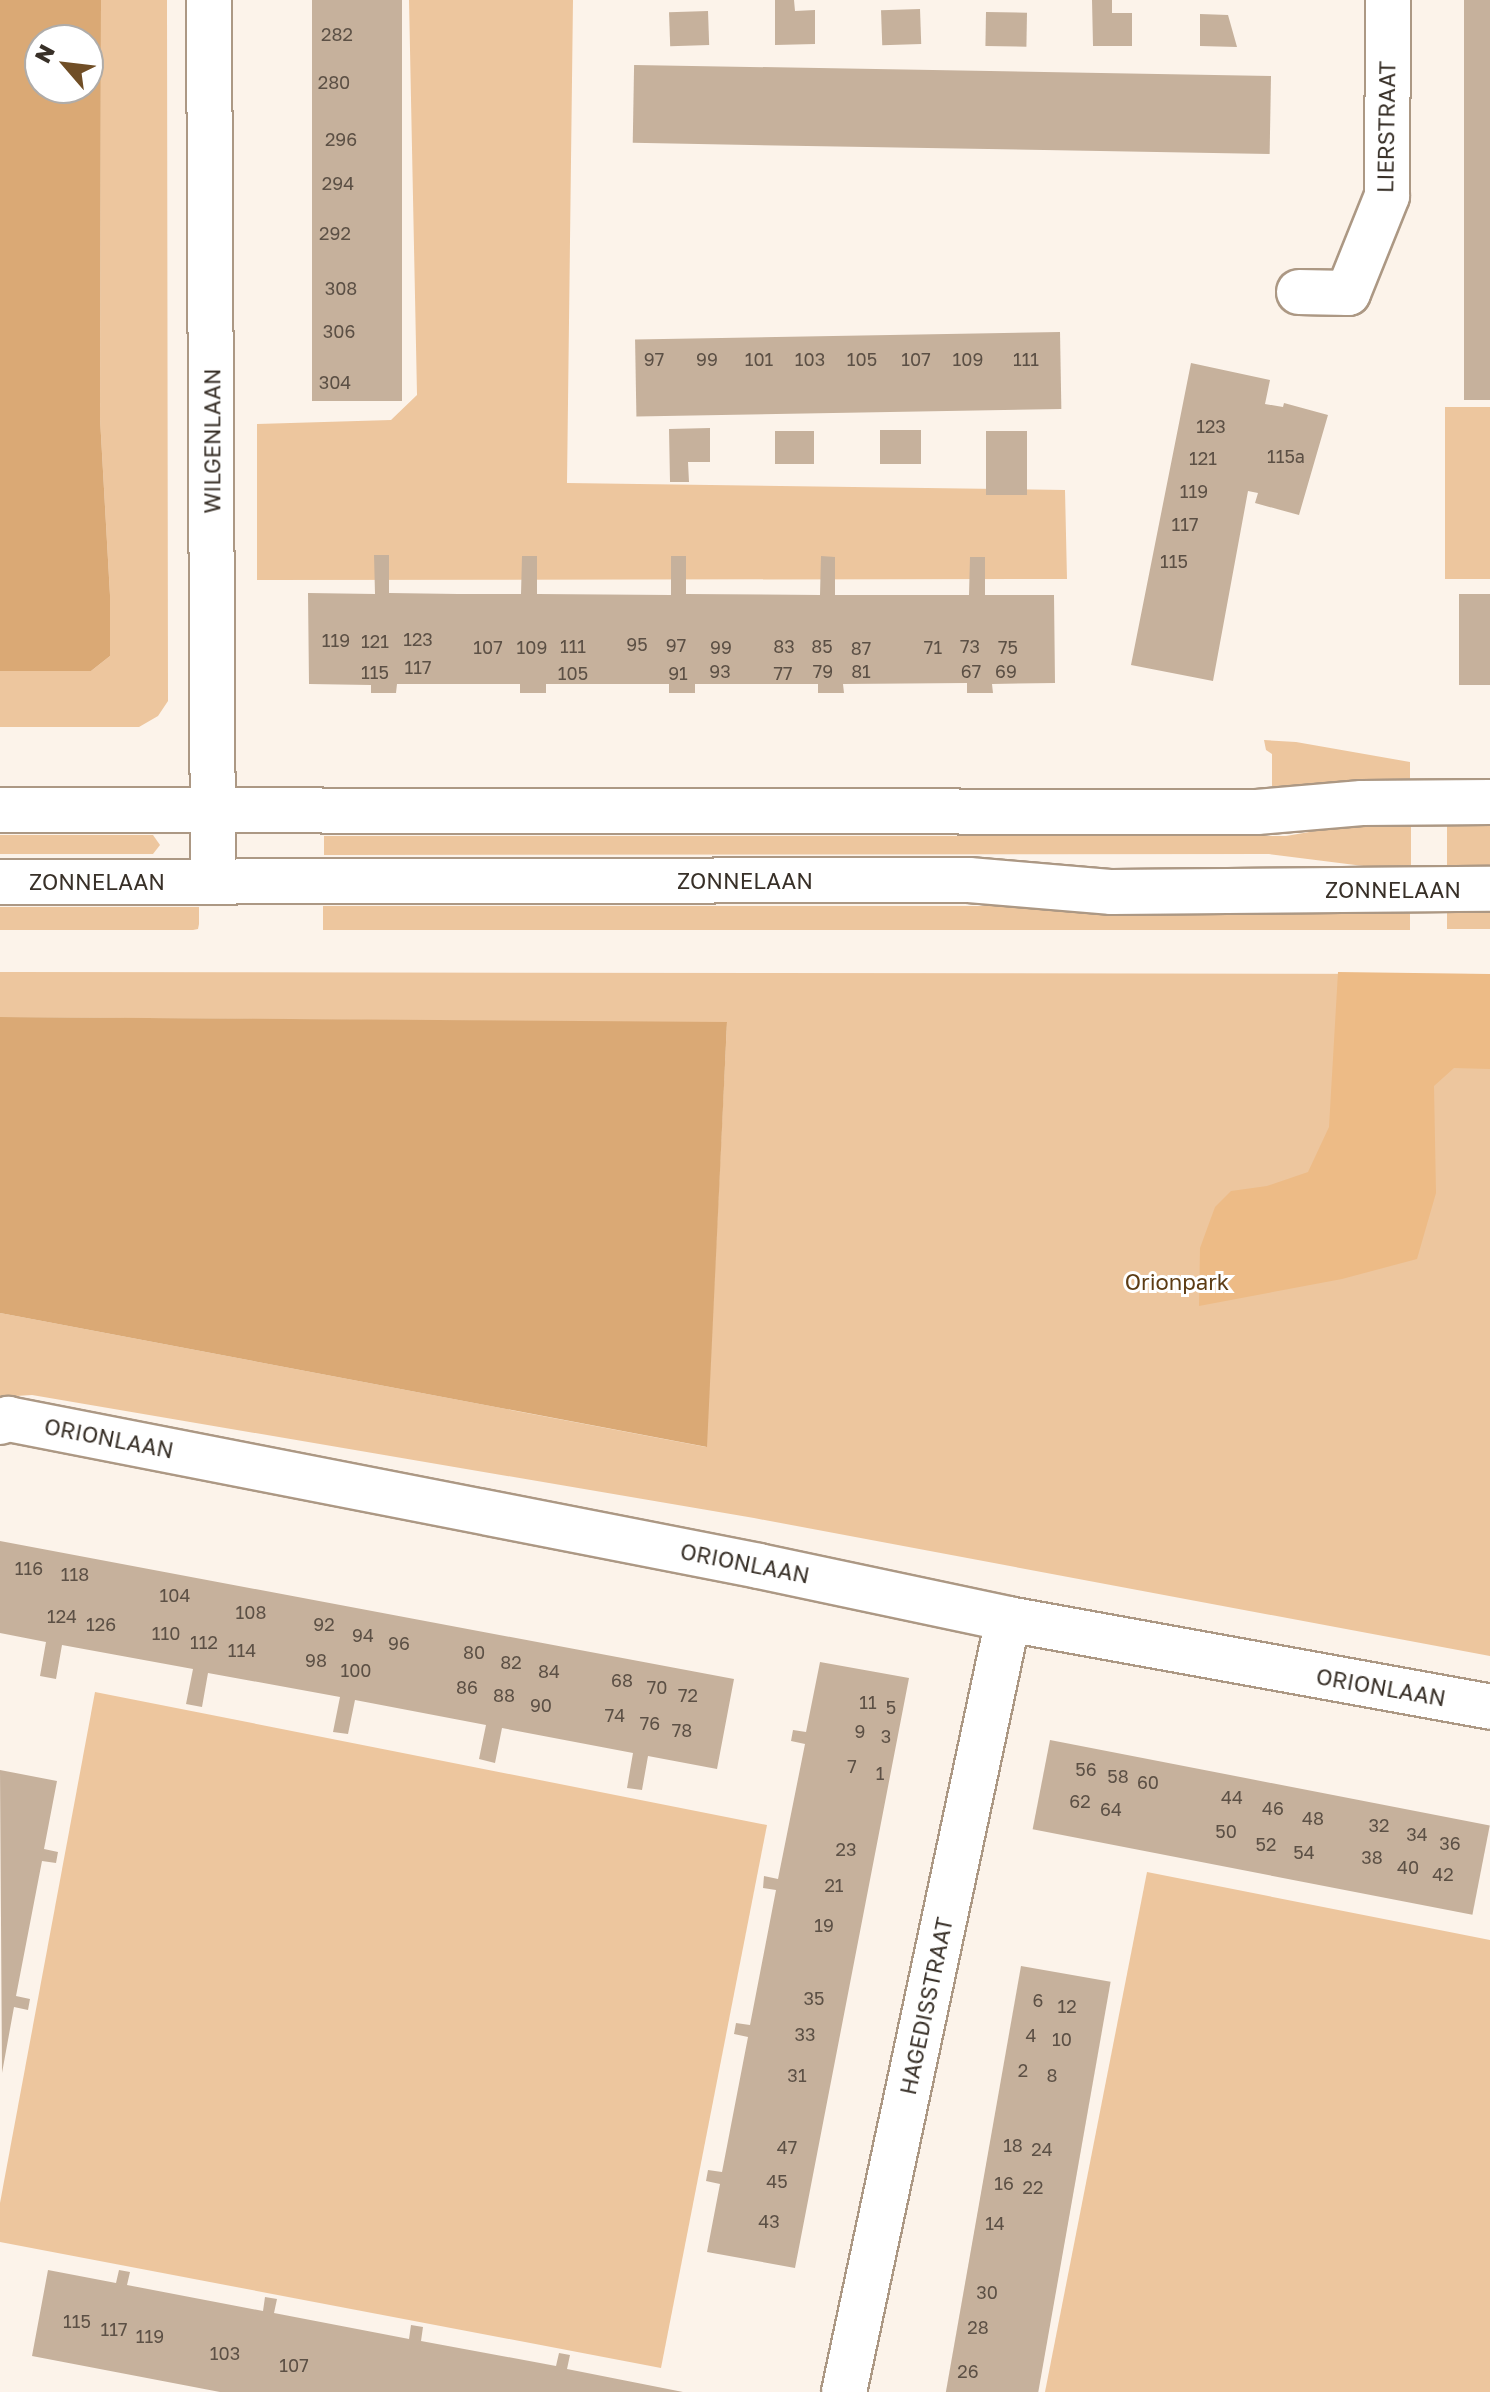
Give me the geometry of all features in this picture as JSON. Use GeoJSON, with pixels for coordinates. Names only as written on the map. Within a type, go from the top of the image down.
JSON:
{"type":"FeatureCollection","features":[{"type":"Feature","properties":{"kind":"street","name":"WILGENLAAN"},"geometry":{"type":"LineString","coordinates":[[209,0],[213,882]]}},
{"type":"Feature","properties":{"kind":"street","name":"LIERSTRAAT"},"geometry":{"type":"LineString","coordinates":[[1299,292],[1348,293],[1387,196],[1388,0]]}},
{"type":"Feature","properties":{"kind":"street"},"geometry":{"type":"LineString","coordinates":[[0,810],[1257,812],[1362,803],[1490,802]]}},
{"type":"Feature","properties":{"kind":"street","name":"ZONNELAAN"},"geometry":{"type":"LineString","coordinates":[[0,882],[969,880],[1112,892],[1490,889]]}},
{"type":"Feature","properties":{"kind":"street","name":"ORIONLAAN"},"geometry":{"type":"LineString","coordinates":[[0,1422],[8,1419],[1008,1619],[1490,1707]]}},
{"type":"Feature","properties":{"kind":"street","name":"HAGEDISSTRAAT"},"geometry":{"type":"LineString","coordinates":[[844,2392],[1008,1619]]}},
{"type":"Feature","properties":{"kind":"green space"},"geometry":{"type":"Polygon","coordinates":[[[101,0],[167,0],[168,701],[158,716],[139,727],[0,727],[0,671],[91,671],[110,656],[110,595],[100,418],[101,104],[104,104],[104,24],[101,24],[101,0]]]}},
{"type":"Feature","properties":{"kind":"green space"},"geometry":{"type":"Polygon","coordinates":[[[409,0],[573,0],[567,483],[1065,490],[1067,579],[257,580],[257,424],[391,420],[417,395],[409,0]]]}},
{"type":"Feature","properties":{"kind":"green space"},"geometry":{"type":"Polygon","coordinates":[[[1445,407],[1490,407],[1490,579],[1445,579],[1445,407]]]}},
{"type":"Feature","properties":{"kind":"green space"},"geometry":{"type":"Polygon","coordinates":[[[1264,740],[1296,742],[1410,762],[1410,785],[1272,786],[1272,754],[1266,750],[1264,740]]]}},
{"type":"Feature","properties":{"kind":"green space"},"geometry":{"type":"Polygon","coordinates":[[[1447,819],[1490,819],[1490,872],[1447,872],[1447,819]]]}},
{"type":"Feature","properties":{"kind":"green space"},"geometry":{"type":"Polygon","coordinates":[[[1411,822],[1411,872],[1269,854],[324,855],[324,836],[1286,836],[1350,825],[1411,822]]]}},
{"type":"Feature","properties":{"kind":"green space"},"geometry":{"type":"Polygon","coordinates":[[[0,835],[153,835],[160,845],[153,854],[0,854],[0,835]]]}},
{"type":"Feature","properties":{"kind":"green space"},"geometry":{"type":"Polygon","coordinates":[[[323,906],[1410,906],[1410,930],[323,930],[323,906]]]}},
{"type":"Feature","properties":{"kind":"green space"},"geometry":{"type":"Polygon","coordinates":[[[0,907],[199,907],[199,924],[198,929],[193,930],[0,930],[0,907]]]}},
{"type":"Feature","properties":{"kind":"green space"},"geometry":{"type":"Polygon","coordinates":[[[1447,907],[1490,907],[1490,929],[1447,929],[1447,907]]]}},
{"type":"Feature","properties":{"kind":"green space","name":"Orionpark"},"geometry":{"type":"Polygon","coordinates":[[[0,972],[1490,974],[1490,1656],[754,1518],[32,1395],[0,1397],[0,1313],[706,1447],[727,1023],[0,1017],[0,972]]]}},
{"type":"Feature","properties":{"kind":"green space"},"geometry":{"type":"Polygon","coordinates":[[[95,1692],[767,1825],[661,2368],[0,2242],[0,2203],[95,1692]]]}},
{"type":"Feature","properties":{"kind":"green space"},"geometry":{"type":"Polygon","coordinates":[[[1147,1872],[1490,1940],[1490,2392],[1045,2392],[1147,1872]]]}},
{"type":"Feature","properties":{"kind":"shaded area"},"geometry":{"type":"Polygon","coordinates":[[[0,0],[101,0],[101,24],[24,24],[24,104],[101,104],[100,418],[110,595],[110,656],[91,671],[0,671],[0,0]]]}},
{"type":"Feature","properties":{"kind":"shaded area"},"geometry":{"type":"Polygon","coordinates":[[[1338,972],[1490,974],[1490,1069],[1454,1068],[1434,1086],[1436,1193],[1417,1259],[1342,1279],[1199,1306],[1200,1248],[1215,1207],[1231,1191],[1267,1186],[1308,1172],[1329,1127],[1338,972]]]}},
{"type":"Feature","properties":{"kind":"shaded area"},"geometry":{"type":"Polygon","coordinates":[[[0,1017],[727,1022],[707,1447],[0,1313],[0,1017]]]}},
{"type":"Feature","properties":{"kind":"building"},"geometry":{"type":"Polygon","coordinates":[[[312,0],[402,0],[402,401],[312,401],[312,0]]]}},
{"type":"Feature","properties":{"kind":"building"},"geometry":{"type":"Polygon","coordinates":[[[775,0],[794,0],[795,11],[815,10],[815,44],[775,45],[775,0]]]}},
{"type":"Feature","properties":{"kind":"building"},"geometry":{"type":"Polygon","coordinates":[[[1092,0],[1112,0],[1112,13],[1132,13],[1132,46],[1093,46],[1092,0]]]}},
{"type":"Feature","properties":{"kind":"building"},"geometry":{"type":"Polygon","coordinates":[[[1464,0],[1490,0],[1490,400],[1464,400],[1464,0]]]}},
{"type":"Feature","properties":{"kind":"building"},"geometry":{"type":"Polygon","coordinates":[[[920,9],[921,44],[882,45],[881,10],[920,9]]]}},
{"type":"Feature","properties":{"kind":"building"},"geometry":{"type":"Polygon","coordinates":[[[708,11],[709,45],[670,46],[669,12],[708,11]]]}},
{"type":"Feature","properties":{"kind":"building"},"geometry":{"type":"Polygon","coordinates":[[[986,12],[1027,13],[1026,47],[985,46],[986,12]]]}},
{"type":"Feature","properties":{"kind":"building"},"geometry":{"type":"Polygon","coordinates":[[[1200,14],[1228,15],[1237,47],[1200,46],[1200,14]]]}},
{"type":"Feature","properties":{"kind":"building"},"geometry":{"type":"Polygon","coordinates":[[[634,65],[1271,76],[1270,154],[633,143],[634,65]]]}},
{"type":"Feature","properties":{"kind":"building"},"geometry":{"type":"Polygon","coordinates":[[[1060,332],[1061,409],[636,416],[635,339],[1060,332]]]}},
{"type":"Feature","properties":{"kind":"building"},"geometry":{"type":"Polygon","coordinates":[[[1191,363],[1270,380],[1265,404],[1283,407],[1284,403],[1328,415],[1299,515],[1255,503],[1258,493],[1248,491],[1213,681],[1131,665],[1191,363]]]}},
{"type":"Feature","properties":{"kind":"building"},"geometry":{"type":"Polygon","coordinates":[[[710,428],[710,462],[688,462],[689,482],[670,482],[669,429],[710,428]]]}},
{"type":"Feature","properties":{"kind":"building"},"geometry":{"type":"Polygon","coordinates":[[[880,430],[921,430],[921,464],[880,464],[880,430]]]}},
{"type":"Feature","properties":{"kind":"building"},"geometry":{"type":"Polygon","coordinates":[[[775,431],[814,431],[814,464],[775,464],[775,431]]]}},
{"type":"Feature","properties":{"kind":"building"},"geometry":{"type":"Polygon","coordinates":[[[986,431],[1027,431],[1027,495],[986,495],[986,431]]]}},
{"type":"Feature","properties":{"kind":"building"},"geometry":{"type":"Polygon","coordinates":[[[374,555],[389,555],[389,593],[521,594],[522,556],[537,556],[537,594],[671,595],[671,556],[686,556],[686,594],[820,595],[821,556],[835,557],[835,595],[969,595],[970,557],[985,557],[985,595],[1054,595],[1055,683],[992,684],[993,693],[967,693],[967,683],[843,684],[844,693],[818,693],[818,684],[695,684],[695,693],[669,693],[669,684],[546,684],[546,693],[520,693],[520,684],[397,684],[396,693],[371,693],[371,685],[309,684],[308,593],[375,594],[374,555]]]}},
{"type":"Feature","properties":{"kind":"building"},"geometry":{"type":"Polygon","coordinates":[[[1459,594],[1490,594],[1490,685],[1459,685],[1459,594]]]}},
{"type":"Feature","properties":{"kind":"building"},"geometry":{"type":"Polygon","coordinates":[[[0,1541],[734,1679],[717,1769],[648,1756],[642,1790],[627,1788],[633,1753],[502,1728],[495,1763],[479,1759],[486,1725],[355,1700],[348,1734],[333,1732],[340,1697],[208,1673],[202,1707],[186,1704],[193,1669],[62,1645],[56,1679],[40,1676],[46,1642],[0,1633],[0,1541]]]}},
{"type":"Feature","properties":{"kind":"building"},"geometry":{"type":"Polygon","coordinates":[[[820,1662],[909,1678],[795,2268],[707,2252],[720,2184],[706,2181],[708,2170],[722,2172],[748,2037],[734,2034],[736,2023],[750,2025],[776,1890],[763,1888],[764,1876],[778,1879],[805,1744],[791,1741],[793,1730],[806,1732],[820,1662]]]}},
{"type":"Feature","properties":{"kind":"building"},"geometry":{"type":"Polygon","coordinates":[[[1050,1740],[1490,1825],[1472,1915],[1033,1829],[1050,1740]]]}},
{"type":"Feature","properties":{"kind":"building"},"geometry":{"type":"Polygon","coordinates":[[[0,1770],[57,1781],[44,1849],[58,1852],[56,1863],[42,1861],[16,1996],[30,1999],[28,2010],[14,2007],[2,2073],[0,1770]]]}},
{"type":"Feature","properties":{"kind":"building"},"geometry":{"type":"Polygon","coordinates":[[[1021,1966],[1111,1982],[1038,2392],[946,2392],[1021,1966]]]}},
{"type":"Feature","properties":{"kind":"building"},"geometry":{"type":"Polygon","coordinates":[[[48,2270],[116,2283],[119,2270],[130,2272],[127,2285],[263,2311],[265,2297],[277,2299],[274,2313],[409,2339],[411,2325],[423,2327],[421,2341],[556,2366],[559,2353],[570,2355],[567,2369],[683,2392],[220,2392],[32,2356],[48,2270]]]}}]}
